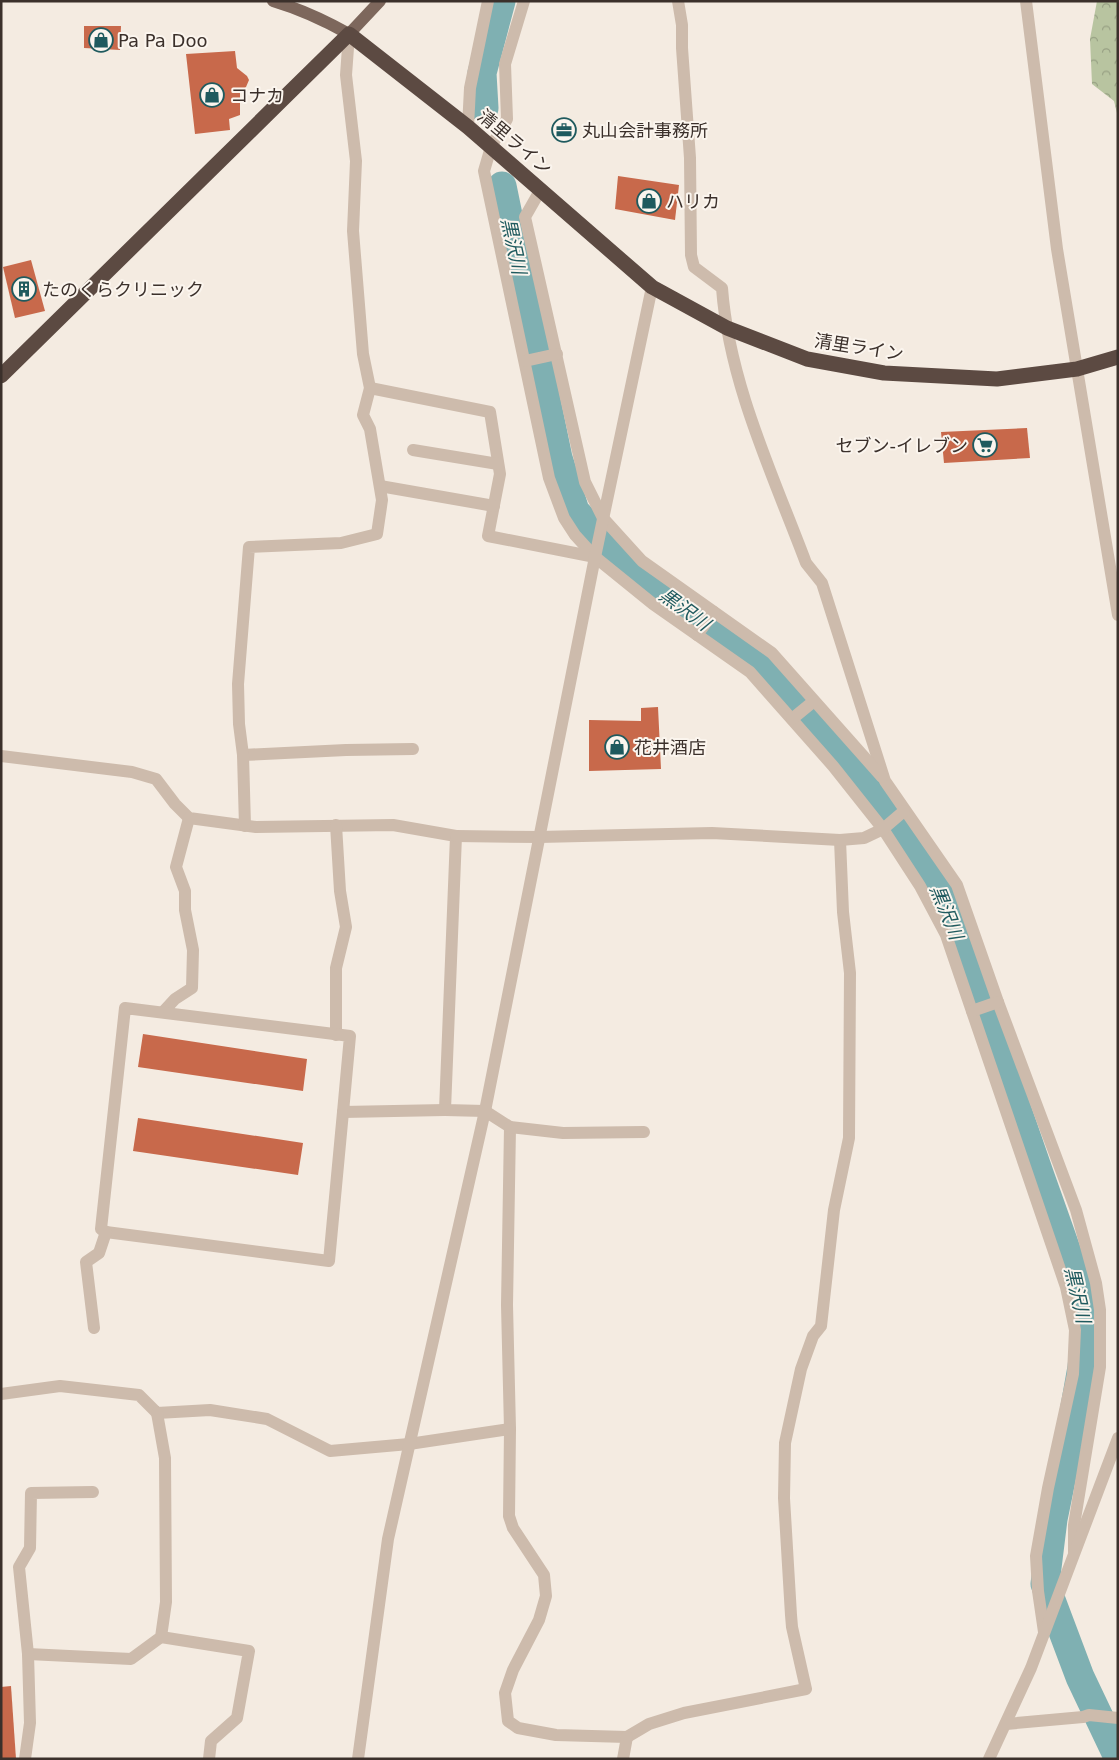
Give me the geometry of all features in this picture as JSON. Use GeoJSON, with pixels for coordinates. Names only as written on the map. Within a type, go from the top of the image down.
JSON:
{"type":"FeatureCollection","features":[{"type":"Feature","properties":{"kind":"highway","name":"清里ライン"},"geometry":{"type":"LineString","coordinates":[[349,34],[492,147],[652,287],[727,328],[807,359],[884,373],[996,379],[1077,369],[1118,358]]}},
{"type":"Feature","properties":{"kind":"highway"},"geometry":{"type":"LineString","coordinates":[[1,376],[349,34]]}},
{"type":"Feature","properties":{"kind":"main road"},"geometry":{"type":"LineString","coordinates":[[273,1],[304,11],[349,34],[380,1]]}},
{"type":"Feature","properties":{"kind":"street"},"geometry":{"type":"LineString","coordinates":[[468,127],[470,88],[488,1]]}},
{"type":"Feature","properties":{"kind":"street"},"geometry":{"type":"LineString","coordinates":[[524,1],[505,64],[506,119],[492,147],[484,171],[529,360],[548,478],[564,518],[595,557],[652,604],[699,633],[750,672],[885,827],[946,935],[974,1010],[1066,1287],[1075,1330],[1073,1374],[1048,1488],[1036,1556],[1038,1591],[1046,1628]]}},
{"type":"Feature","properties":{"kind":"street"},"geometry":{"type":"LineString","coordinates":[[678,1],[682,25],[690,158],[691,255],[694,267],[722,288],[727,328],[744,396],[806,563],[822,583],[885,781],[902,813],[957,885],[995,1003],[1076,1210],[1096,1283],[1100,1310],[1100,1367],[1074,1525],[1074,1552]]}},
{"type":"Feature","properties":{"kind":"street"},"geometry":{"type":"LineString","coordinates":[[1026,1],[1056,250],[1117,607]]}},
{"type":"Feature","properties":{"kind":"street"},"geometry":{"type":"LineString","coordinates":[[244,826],[243,755],[239,724],[238,684],[249,547],[341,543],[377,534],[382,500],[370,429],[363,415],[370,388],[363,354],[353,231],[356,161],[346,75],[349,34]]}},
{"type":"Feature","properties":{"kind":"street"},"geometry":{"type":"LineString","coordinates":[[541,188],[525,217],[553,355],[585,482],[603,518],[642,561],[712,614],[772,653],[885,781]]}},
{"type":"Feature","properties":{"kind":"street"},"geometry":{"type":"LineString","coordinates":[[358,1759],[388,1539],[485,1112],[595,557],[652,287]]}},
{"type":"Feature","properties":{"kind":"street"},"geometry":{"type":"LineString","coordinates":[[529,360],[553,355]]}},
{"type":"Feature","properties":{"kind":"street"},"geometry":{"type":"LineString","coordinates":[[370,388],[490,412],[500,474],[488,536],[595,557]]}},
{"type":"Feature","properties":{"kind":"street"},"geometry":{"type":"LineString","coordinates":[[413,450],[498,464]]}},
{"type":"Feature","properties":{"kind":"street"},"geometry":{"type":"LineString","coordinates":[[380,486],[494,506]]}},
{"type":"Feature","properties":{"kind":"street"},"geometry":{"type":"LineString","coordinates":[[699,633],[712,614]]}},
{"type":"Feature","properties":{"kind":"street"},"geometry":{"type":"LineString","coordinates":[[792,720],[814,700]]}},
{"type":"Feature","properties":{"kind":"street"},"geometry":{"type":"LineString","coordinates":[[243,755],[413,749]]}},
{"type":"Feature","properties":{"kind":"street"},"geometry":{"type":"LineString","coordinates":[[1,756],[132,772],[156,778],[175,804],[189,818],[244,826],[285,828],[336,825],[394,825],[456,836],[712,833],[840,840],[864,838],[885,827],[902,813]]}},
{"type":"Feature","properties":{"kind":"street"},"geometry":{"type":"LineString","coordinates":[[163,1012],[175,999],[192,988],[193,950],[184,910],[185,891],[176,867],[189,818]]}},
{"type":"Feature","properties":{"kind":"street"},"geometry":{"type":"LineString","coordinates":[[336,825],[340,891],[346,927],[336,968],[336,1035]]}},
{"type":"Feature","properties":{"kind":"street"},"geometry":{"type":"LineString","coordinates":[[446,1110],[456,836]]}},
{"type":"Feature","properties":{"kind":"street"},"geometry":{"type":"LineString","coordinates":[[510,1127],[507,1305],[510,1429],[509,1516],[513,1528],[544,1575],[546,1596],[539,1620],[513,1670],[505,1693],[508,1721],[518,1728],[556,1735],[627,1738],[649,1724],[684,1713],[806,1689],[792,1627],[784,1498],[785,1443],[801,1369],[813,1336],[820,1326],[834,1210],[848,1138],[850,973],[843,912],[840,840]]}},
{"type":"Feature","properties":{"kind":"street"},"geometry":{"type":"LineString","coordinates":[[974,1010],[995,1003]]}},
{"type":"Feature","properties":{"kind":"street"},"geometry":{"type":"LineString","coordinates":[[125,1008],[336,1035],[350,1036],[329,1261],[106,1232],[101,1229],[125,1008]]}},
{"type":"Feature","properties":{"kind":"street"},"geometry":{"type":"LineString","coordinates":[[343,1112],[446,1110],[485,1112],[510,1127],[563,1133],[644,1132]]}},
{"type":"Feature","properties":{"kind":"street"},"geometry":{"type":"LineString","coordinates":[[94,1328],[86,1262],[99,1253],[106,1232]]}},
{"type":"Feature","properties":{"kind":"street"},"geometry":{"type":"LineString","coordinates":[[1,1394],[60,1386],[139,1395],[157,1413],[165,1458],[166,1602],[161,1637],[131,1660],[28,1654]]}},
{"type":"Feature","properties":{"kind":"street"},"geometry":{"type":"LineString","coordinates":[[157,1413],[210,1410],[266,1419],[330,1451],[409,1444],[510,1429]]}},
{"type":"Feature","properties":{"kind":"street"},"geometry":{"type":"LineString","coordinates":[[989,1759],[1031,1668],[1118,1438]]}},
{"type":"Feature","properties":{"kind":"street"},"geometry":{"type":"LineString","coordinates":[[25,1759],[30,1723],[28,1654],[19,1567],[30,1548],[31,1493],[93,1492]]}},
{"type":"Feature","properties":{"kind":"street"},"geometry":{"type":"LineString","coordinates":[[161,1637],[249,1651],[237,1718],[211,1741],[209,1759]]}},
{"type":"Feature","properties":{"kind":"street"},"geometry":{"type":"LineString","coordinates":[[1006,1724],[1089,1715],[1114,1717]]}},
{"type":"Feature","properties":{"kind":"street"},"geometry":{"type":"LineString","coordinates":[[623,1759],[627,1738]]}},
{"type":"Feature","properties":{"kind":"green space"},"geometry":{"type":"Polygon","coordinates":[[[1097,1],[1118,1],[1118,117],[1114,101],[1092,84],[1090,39],[1097,1]]]}},
{"type":"Feature","properties":{"kind":"building"},"geometry":{"type":"Polygon","coordinates":[[[84,26],[121,26],[120,50],[84,48],[84,26]]]}},
{"type":"Feature","properties":{"kind":"building"},"geometry":{"type":"Polygon","coordinates":[[[235,51],[237,68],[249,80],[246,87],[240,93],[240,115],[229,119],[230,130],[195,134],[186,54],[235,51]]]}},
{"type":"Feature","properties":{"kind":"building"},"geometry":{"type":"Polygon","coordinates":[[[618,176],[679,185],[675,220],[615,209],[618,176]]]}},
{"type":"Feature","properties":{"kind":"building","name":"たのくらクリニック"},"geometry":{"type":"Polygon","coordinates":[[[31,260],[45,311],[15,318],[3,267],[31,260]]]}},
{"type":"Feature","properties":{"kind":"building","name":"セブン-イレブン"},"geometry":{"type":"Polygon","coordinates":[[[1027,428],[1030,458],[944,463],[941,432],[1027,428]]]}},
{"type":"Feature","properties":{"kind":"building"},"geometry":{"type":"Polygon","coordinates":[[[658,707],[661,769],[589,771],[589,720],[641,721],[641,708],[658,707]]]}},
{"type":"Feature","properties":{"kind":"building"},"geometry":{"type":"Polygon","coordinates":[[[143,1034],[307,1059],[303,1091],[138,1067],[143,1034]]]}},
{"type":"Feature","properties":{"kind":"building"},"geometry":{"type":"Polygon","coordinates":[[[138,1118],[303,1143],[298,1175],[133,1151],[138,1118]]]}},
{"type":"Feature","properties":{"kind":"building"},"geometry":{"type":"Polygon","coordinates":[[[11,1686],[16,1759],[1,1759],[1,1687],[11,1686]]]}},
{"type":"Feature","properties":{"kind":"waterway","name":"黒沢川"},"geometry":{"type":"LineString","coordinates":[[484,108],[482,73],[501,1]]}},
{"type":"Feature","properties":{"kind":"waterway","name":"黒沢川"},"geometry":{"type":"LineString","coordinates":[[502,186],[558,458],[575,511],[624,564],[745,653],[783,691],[854,772],[903,834],[941,890],[1079,1286],[1086,1332],[1082,1367],[1053,1519],[1045,1584],[1080,1677],[1118,1757]]}},
{"type":"Feature","properties":{"kind":"place","name":"Pa Pa Doo"},"geometry":{"type":"Point","coordinates":[101,40]}},
{"type":"Feature","properties":{"kind":"place","name":"コナカ"},"geometry":{"type":"Point","coordinates":[212,95]}},
{"type":"Feature","properties":{"kind":"place","name":"丸山会計事務所"},"geometry":{"type":"Point","coordinates":[564,130]}},
{"type":"Feature","properties":{"kind":"place","name":"ハリカ"},"geometry":{"type":"Point","coordinates":[649,201]}},
{"type":"Feature","properties":{"kind":"place","name":"たのくらクリニック"},"geometry":{"type":"Point","coordinates":[24,289]}},
{"type":"Feature","properties":{"kind":"place","name":"セブン-イレブン"},"geometry":{"type":"Point","coordinates":[985,445]}},
{"type":"Feature","properties":{"kind":"place","name":"花井酒店"},"geometry":{"type":"Point","coordinates":[617,747]}}]}
